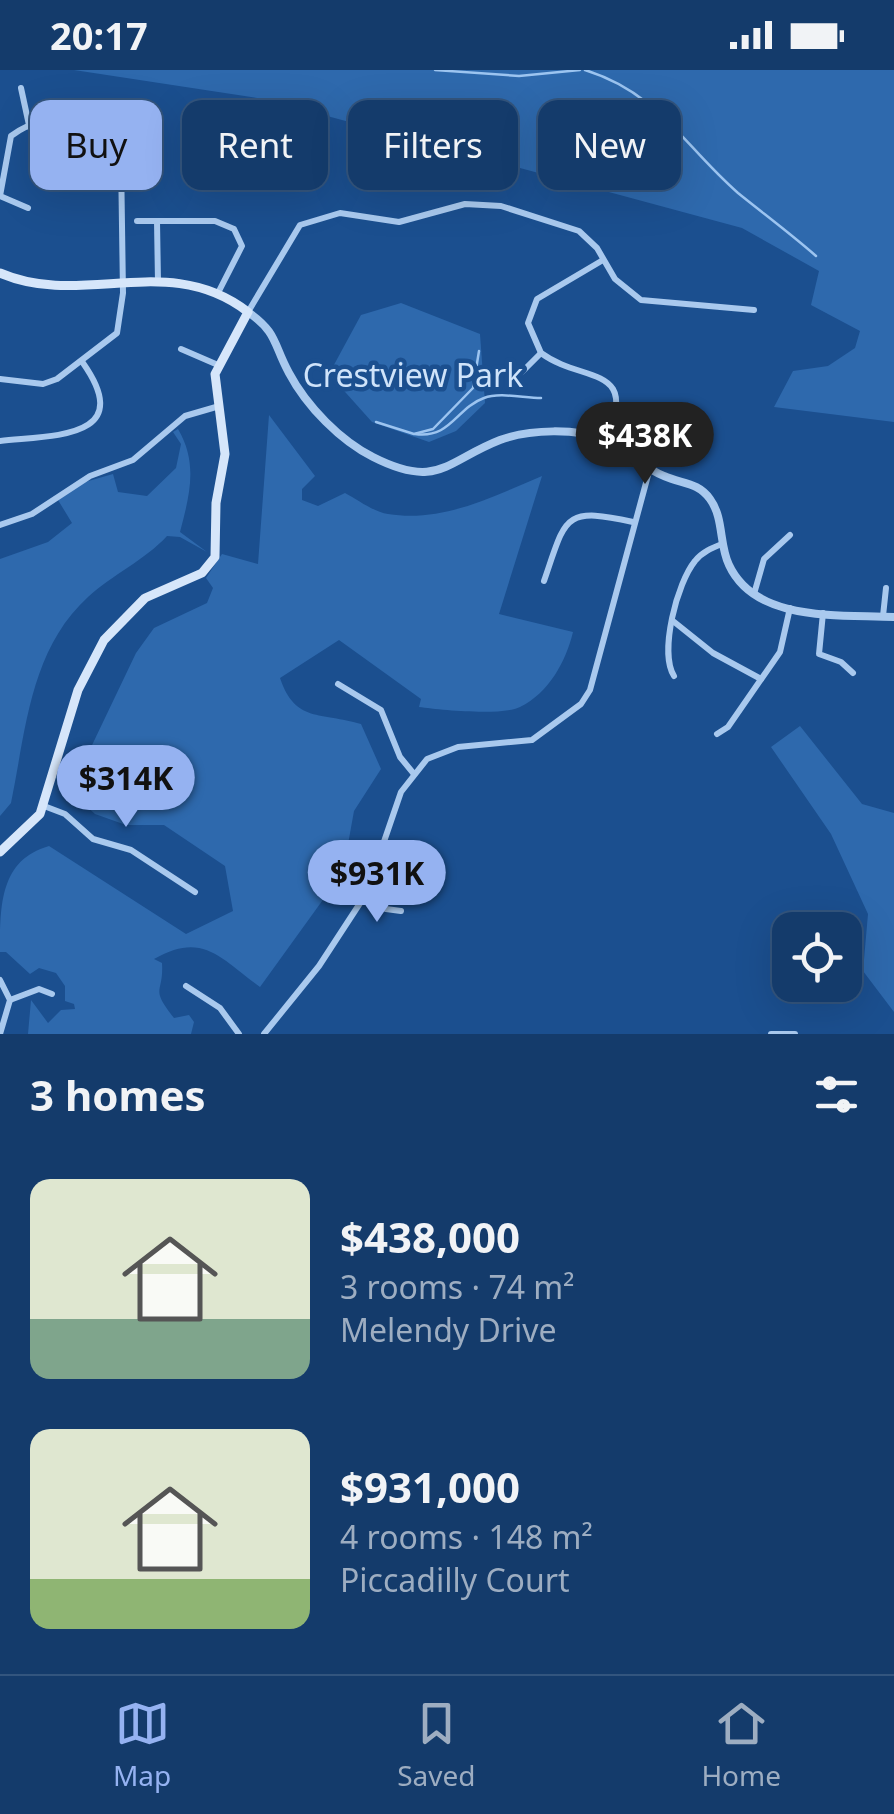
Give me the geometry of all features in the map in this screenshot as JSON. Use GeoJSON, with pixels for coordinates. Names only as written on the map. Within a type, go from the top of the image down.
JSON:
{"type":"FeatureCollection","features":[{"type":"Feature","properties":{"kind":"main road"},"geometry":{"type":"LineString","coordinates":[[0,273],[36,284],[188,282],[219,291],[248,312],[218,365],[216,407],[225,454],[216,503],[215,557],[202,572],[145,598],[104,640],[78,690],[44,806],[35,822],[0,852]]}},
{"type":"Feature","properties":{"kind":"street"},"geometry":{"type":"LineString","coordinates":[[21,88],[28,125]]}},
{"type":"Feature","properties":{"kind":"street"},"geometry":{"type":"LineString","coordinates":[[0,379],[42,384],[83,363],[117,333],[123,284],[121,158],[111,151],[83,148],[59,128],[28,125],[11,136],[0,196],[28,208]]}},
{"type":"Feature","properties":{"kind":"street"},"geometry":{"type":"LineString","coordinates":[[754,310],[642,300],[626,292],[588,239],[570,225],[484,202],[398,222],[340,213],[300,224],[248,312],[272,331],[290,376],[337,432],[402,469],[425,472],[451,468],[511,437],[568,433],[606,440],[660,475],[695,486],[708,496],[735,576],[754,595],[790,608],[894,617]]}},
{"type":"Feature","properties":{"kind":"street"},"geometry":{"type":"LineString","coordinates":[[137,221],[216,222],[238,234],[241,252],[219,291]]}},
{"type":"Feature","properties":{"kind":"street"},"geometry":{"type":"LineString","coordinates":[[157,221],[158,282]]}},
{"type":"Feature","properties":{"kind":"street"},"geometry":{"type":"LineString","coordinates":[[604,259],[537,298],[528,323],[541,353],[601,377],[613,389],[618,412],[606,440]]}},
{"type":"Feature","properties":{"kind":"street"},"geometry":{"type":"LineString","coordinates":[[180,348],[218,365]]}},
{"type":"Feature","properties":{"kind":"street"},"geometry":{"type":"LineString","coordinates":[[522,372],[541,353]]}},
{"type":"Feature","properties":{"kind":"street"},"geometry":{"type":"LineString","coordinates":[[0,442],[60,438],[95,418],[103,404],[102,394],[83,363]]}},
{"type":"Feature","properties":{"kind":"street"},"geometry":{"type":"LineString","coordinates":[[0,525],[32,514],[90,476],[133,460],[186,416],[216,407]]}},
{"type":"Feature","properties":{"kind":"street"},"geometry":{"type":"LineString","coordinates":[[264,1034],[319,966],[366,894],[392,811],[414,774],[442,750],[532,740],[581,704],[596,674],[650,468]]}},
{"type":"Feature","properties":{"kind":"street"},"geometry":{"type":"LineString","coordinates":[[644,485],[660,475]]}},
{"type":"Feature","properties":{"kind":"street"},"geometry":{"type":"LineString","coordinates":[[544,581],[560,535],[576,517],[594,513],[633,522]]}},
{"type":"Feature","properties":{"kind":"street"},"geometry":{"type":"LineString","coordinates":[[754,595],[764,560],[790,535]]}},
{"type":"Feature","properties":{"kind":"street"},"geometry":{"type":"LineString","coordinates":[[674,676],[665,650],[693,563],[722,544]]}},
{"type":"Feature","properties":{"kind":"street"},"geometry":{"type":"LineString","coordinates":[[883,616],[886,588]]}},
{"type":"Feature","properties":{"kind":"street"},"geometry":{"type":"LineString","coordinates":[[717,734],[728,727],[780,652],[790,608]]}},
{"type":"Feature","properties":{"kind":"street"},"geometry":{"type":"LineString","coordinates":[[823,613],[819,654],[841,662],[853,673]]}},
{"type":"Feature","properties":{"kind":"street"},"geometry":{"type":"LineString","coordinates":[[673,621],[713,653],[761,679]]}},
{"type":"Feature","properties":{"kind":"street"},"geometry":{"type":"LineString","coordinates":[[338,684],[381,710],[400,757],[414,774]]}},
{"type":"Feature","properties":{"kind":"street"},"geometry":{"type":"LineString","coordinates":[[44,806],[65,814],[93,840],[132,850],[195,892]]}},
{"type":"Feature","properties":{"kind":"street"},"geometry":{"type":"LineString","coordinates":[[366,894],[386,909],[401,911]]}},
{"type":"Feature","properties":{"kind":"street"},"geometry":{"type":"LineString","coordinates":[[0,980],[10,1000],[0,1034]]}},
{"type":"Feature","properties":{"kind":"street"},"geometry":{"type":"LineString","coordinates":[[186,986],[220,1008],[239,1034]]}},
{"type":"Feature","properties":{"kind":"street"},"geometry":{"type":"LineString","coordinates":[[10,1000],[39,988],[52,994]]}},
{"type":"Feature","properties":{"kind":"street"},"geometry":{"type":"LineString","coordinates":[[771,1034],[795,1034]]}},
{"type":"Feature","properties":{"kind":"green space"},"geometry":{"type":"Polygon","coordinates":[[[74,70],[894,70],[894,422],[774,407],[793,371],[828,366],[855,348],[860,331],[811,305],[819,271],[742,228],[601,190],[681,190],[681,100],[538,100],[538,173],[518,168],[518,100],[348,100],[348,122],[328,116],[328,100],[270,100],[74,70]]]}},
{"type":"Feature","properties":{"kind":"green space","name":"Crestview Park"},"geometry":{"type":"Polygon","coordinates":[[[401,303],[480,334],[485,403],[456,431],[429,442],[372,422],[329,374],[361,315],[401,303]]]}},
{"type":"Feature","properties":{"kind":"green space"},"geometry":{"type":"Polygon","coordinates":[[[269,415],[315,476],[302,489],[302,500],[318,506],[345,493],[383,513],[429,515],[468,506],[542,476],[499,614],[573,632],[566,654],[540,693],[511,710],[471,712],[419,707],[421,699],[339,640],[280,678],[293,702],[302,709],[361,724],[381,769],[354,811],[343,872],[260,987],[222,958],[199,948],[186,947],[154,959],[162,963],[162,1000],[174,1018],[189,1015],[194,1022],[191,1034],[28,1034],[31,1000],[48,1023],[61,1010],[75,1009],[74,1004],[65,1001],[65,986],[56,973],[39,968],[30,974],[6,952],[0,952],[6,887],[12,873],[33,853],[49,846],[186,934],[233,911],[225,866],[164,825],[126,825],[95,814],[72,793],[79,764],[83,764],[136,653],[154,628],[207,603],[213,588],[206,578],[222,554],[258,564],[269,415]]]}},
{"type":"Feature","properties":{"kind":"green space"},"geometry":{"type":"Polygon","coordinates":[[[178,429],[190,467],[180,532],[207,552],[180,537],[167,536],[97,589],[69,618],[42,666],[33,692],[11,803],[0,816],[0,559],[48,542],[72,523],[58,500],[85,482],[113,474],[118,492],[147,496],[176,468],[181,444],[173,432],[178,429]]]}},
{"type":"Feature","properties":{"kind":"green space"},"geometry":{"type":"Polygon","coordinates":[[[800,726],[862,804],[894,813],[894,1012],[863,971],[868,914],[831,834],[771,747],[800,726]]]}},
{"type":"Feature","properties":{"kind":"waterway"},"geometry":{"type":"LineString","coordinates":[[435,70],[519,76],[580,70]]}},
{"type":"Feature","properties":{"kind":"waterway"},"geometry":{"type":"LineString","coordinates":[[585,70],[611,80],[651,106],[718,175],[816,256]]}},
{"type":"Feature","properties":{"kind":"waterway"},"geometry":{"type":"LineString","coordinates":[[376,422],[414,434],[433,429],[473,388],[479,351]]}},
{"type":"Feature","properties":{"kind":"waterway"},"geometry":{"type":"LineString","coordinates":[[415,434],[437,432],[474,403],[490,396],[541,398]]}}]}
